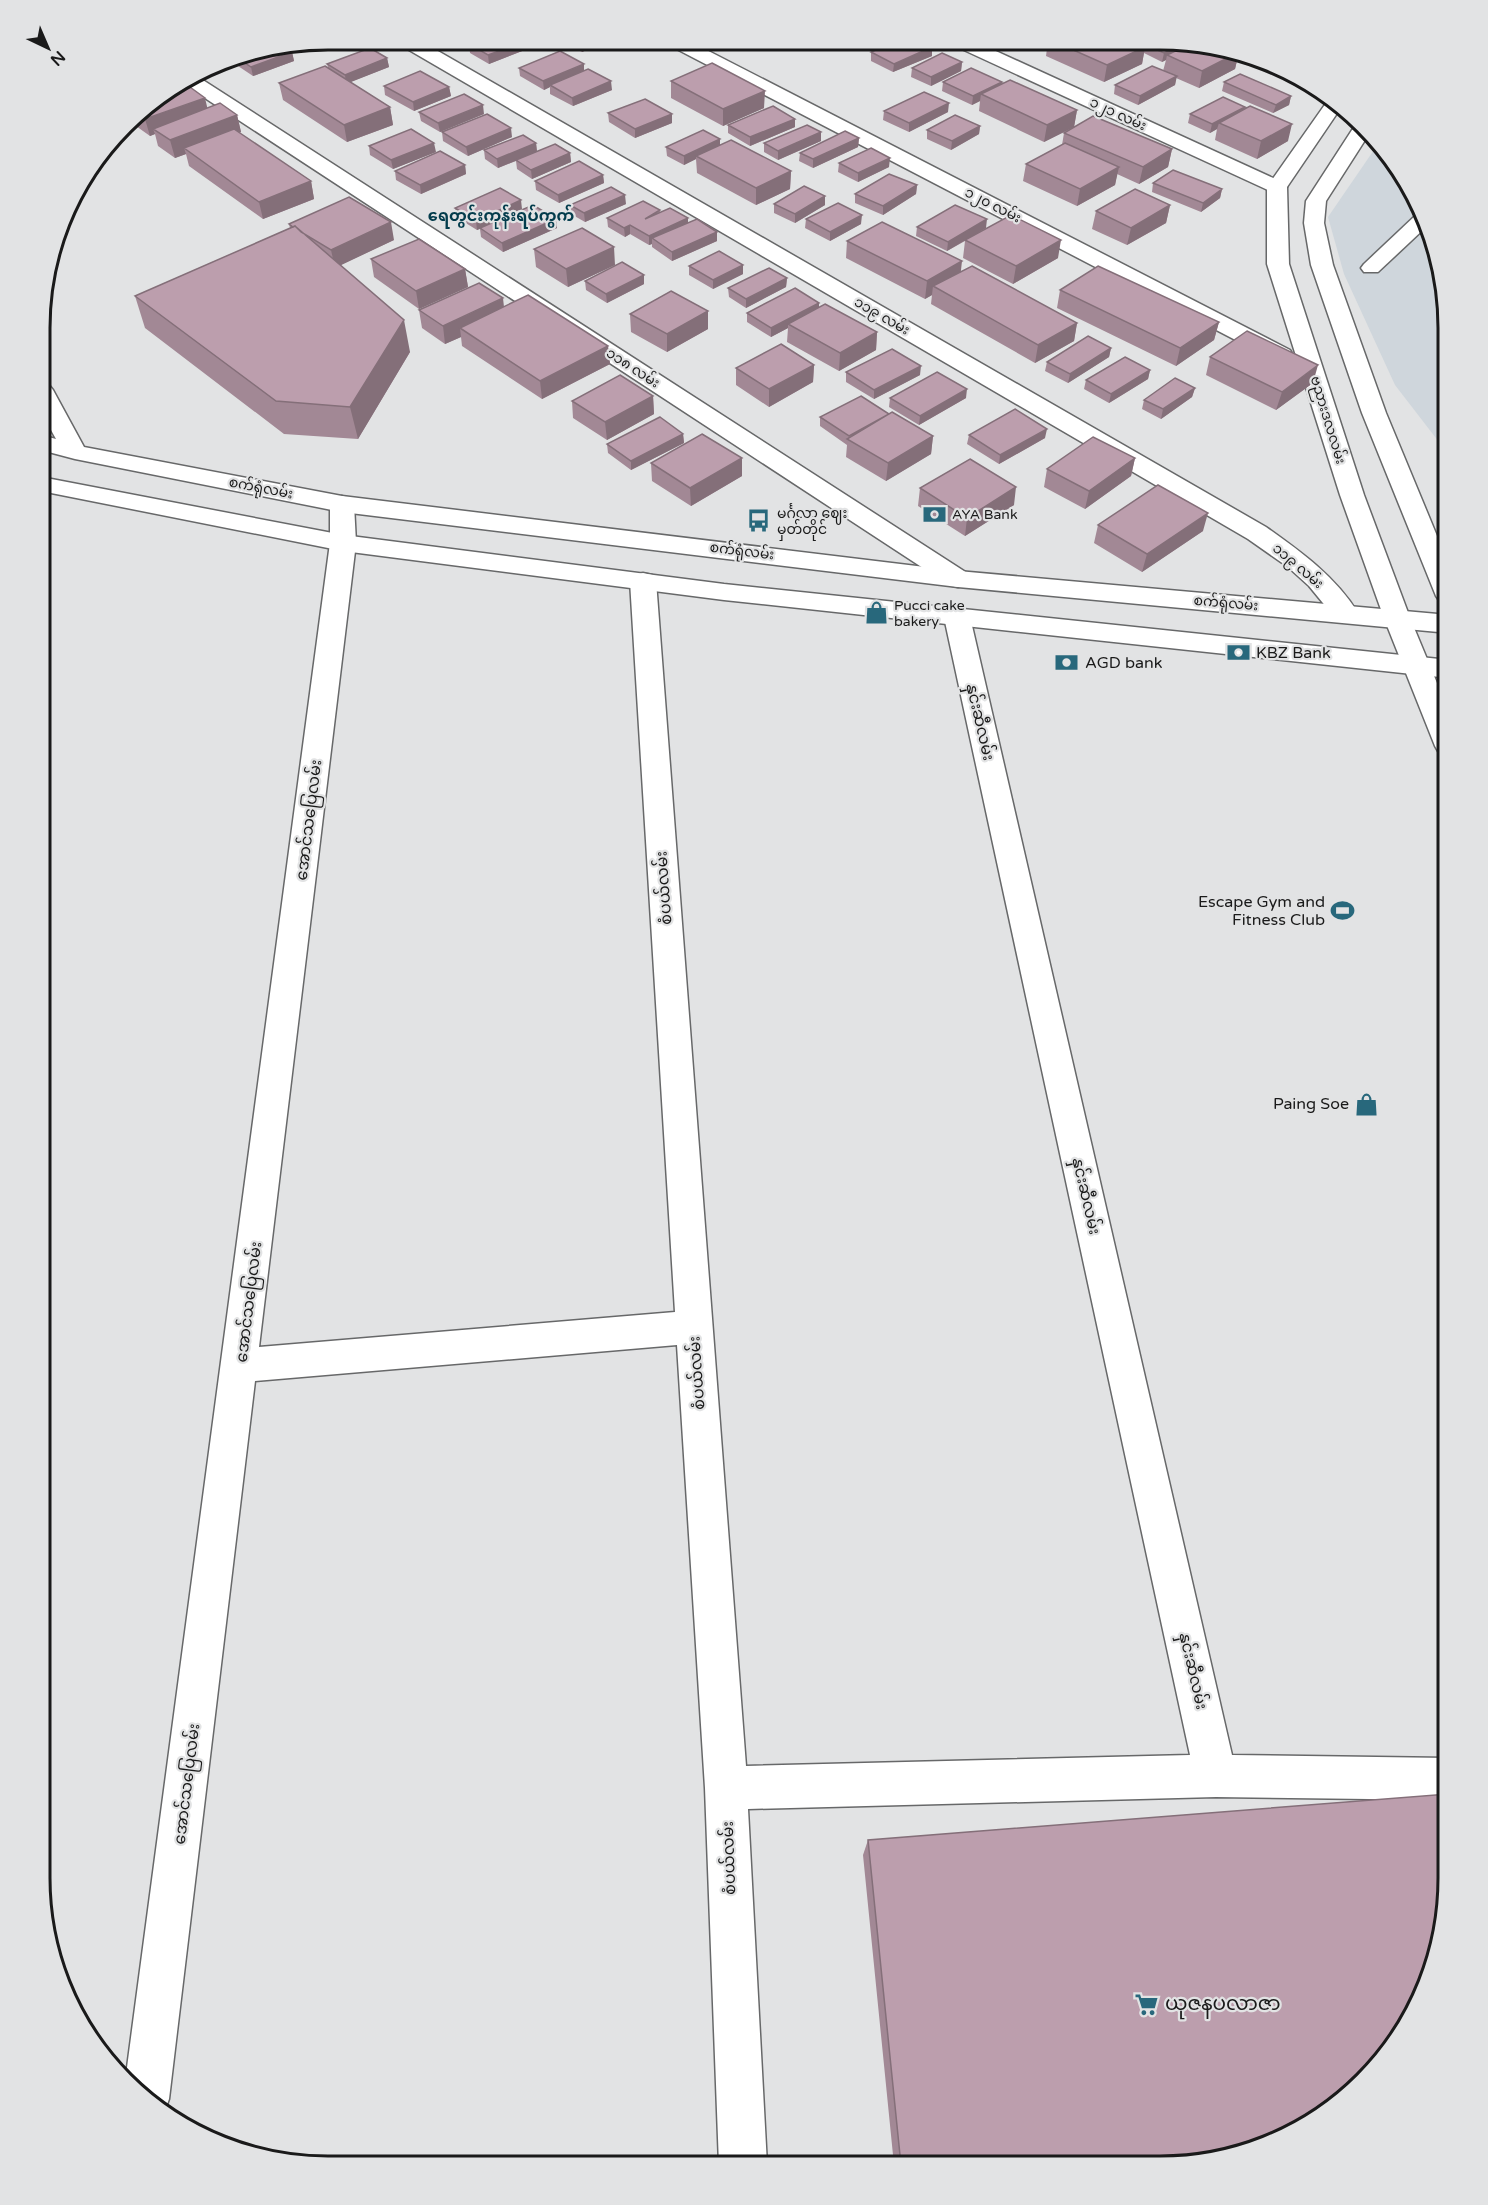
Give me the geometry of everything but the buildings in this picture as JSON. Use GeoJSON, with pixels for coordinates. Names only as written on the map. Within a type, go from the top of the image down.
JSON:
{"type":"FeatureCollection","features":[{"type":"Feature","properties":{"kind":"street","name":"၁၁၉ လမ်း"},"geometry":{"type":"LineString","coordinates":[[422,50],[1257,534],[1297,561],[1318,580],[1345,613]]}},
{"type":"Feature","properties":{"kind":"street","name":"၁၂၀ လမ်း"},"geometry":{"type":"LineString","coordinates":[[691,50],[1313,371]]}},
{"type":"Feature","properties":{"kind":"street","name":"၁၂၁ လမ်း"},"geometry":{"type":"LineString","coordinates":[[979,50],[1277,187]]}},
{"type":"Feature","properties":{"kind":"street","name":"၁၁၈ လမ်း"},"geometry":{"type":"LineString","coordinates":[[195,83],[958,579]]}},
{"type":"Feature","properties":{"kind":"street"},"geometry":{"type":"LineString","coordinates":[[1277,187],[1331,108]]}},
{"type":"Feature","properties":{"kind":"street"},"geometry":{"type":"LineString","coordinates":[[1360,134],[1316,201],[1314,224],[1322,265],[1374,413],[1438,569]]}},
{"type":"Feature","properties":{"kind":"street","name":"ဗညားဒလလမ်း"},"geometry":{"type":"LineString","coordinates":[[1277,187],[1278,264],[1352,495],[1397,618],[1438,718]]}},
{"type":"Feature","properties":{"kind":"street"},"geometry":{"type":"LineString","coordinates":[[1278,264],[1322,265]]}},
{"type":"Feature","properties":{"kind":"street"},"geometry":{"type":"LineString","coordinates":[[50,406],[75,452],[50,479]]}},
{"type":"Feature","properties":{"kind":"street","name":"စက်ရုံလမ်း"},"geometry":{"type":"LineString","coordinates":[[50,445],[75,452],[342,504],[958,579],[1438,623]]}},
{"type":"Feature","properties":{"kind":"street"},"geometry":{"type":"LineString","coordinates":[[50,487],[343,543],[643,581],[957,617],[1438,668]]}},
{"type":"Feature","properties":{"kind":"street","name":"အောင်သပြေလမ်း"},"geometry":{"type":"LineString","coordinates":[[147,2090],[241,1365],[343,543],[342,504]]}},
{"type":"Feature","properties":{"kind":"street","name":"စံပယ်လမ်း"},"geometry":{"type":"LineString","coordinates":[[643,581],[726,1788],[742,2156]]}},
{"type":"Feature","properties":{"kind":"street","name":"နှင်းဆီလမ်း"},"geometry":{"type":"LineString","coordinates":[[957,617],[1216,1776]]}},
{"type":"Feature","properties":{"kind":"street"},"geometry":{"type":"LineString","coordinates":[[241,1365],[694,1326]]}},
{"type":"Feature","properties":{"kind":"street"},"geometry":{"type":"LineString","coordinates":[[726,1788],[1216,1776],[1438,1779]]}},
{"type":"Feature","properties":{"kind":"lane"},"geometry":{"type":"LineString","coordinates":[[1371,268],[1418,224]]}},
{"type":"Feature","properties":{"kind":"shaded area"},"geometry":{"type":"Polygon","coordinates":[[[1374,149],[1392,173],[1410,204],[1424,238],[1433,273],[1438,309],[1438,441],[1395,385],[1344,274],[1328,217],[1374,149]]]}},
{"type":"Feature","properties":{"kind":"place","name":"AYA Bank"},"geometry":{"type":"Point","coordinates":[934,514]}},
{"type":"Feature","properties":{"kind":"place","name":"မင်္ဂလာ ဈေး မှတ်တိုင်"},"geometry":{"type":"Point","coordinates":[759,521]}},
{"type":"Feature","properties":{"kind":"place","name":"Pucci cake bakery"},"geometry":{"type":"Point","coordinates":[876,613]}},
{"type":"Feature","properties":{"kind":"place","name":"KBZ Bank"},"geometry":{"type":"Point","coordinates":[1238,653]}},
{"type":"Feature","properties":{"kind":"place","name":"AGD bank"},"geometry":{"type":"Point","coordinates":[1067,663]}},
{"type":"Feature","properties":{"kind":"place","name":"Escape Gym and Fitness Club"},"geometry":{"type":"Point","coordinates":[1343,911]}},
{"type":"Feature","properties":{"kind":"place","name":"Paing Soe"},"geometry":{"type":"Point","coordinates":[1367,1104]}},
{"type":"Feature","properties":{"kind":"place","name":"ယုဇနပလာဇာ"},"geometry":{"type":"Point","coordinates":[1147,2004]}},
{"type":"Feature","properties":{"kind":"district","name":"ရေတွင်းကုန်းရပ်ကွက်"},"geometry":{"type":"Point","coordinates":[501,216]}}]}
